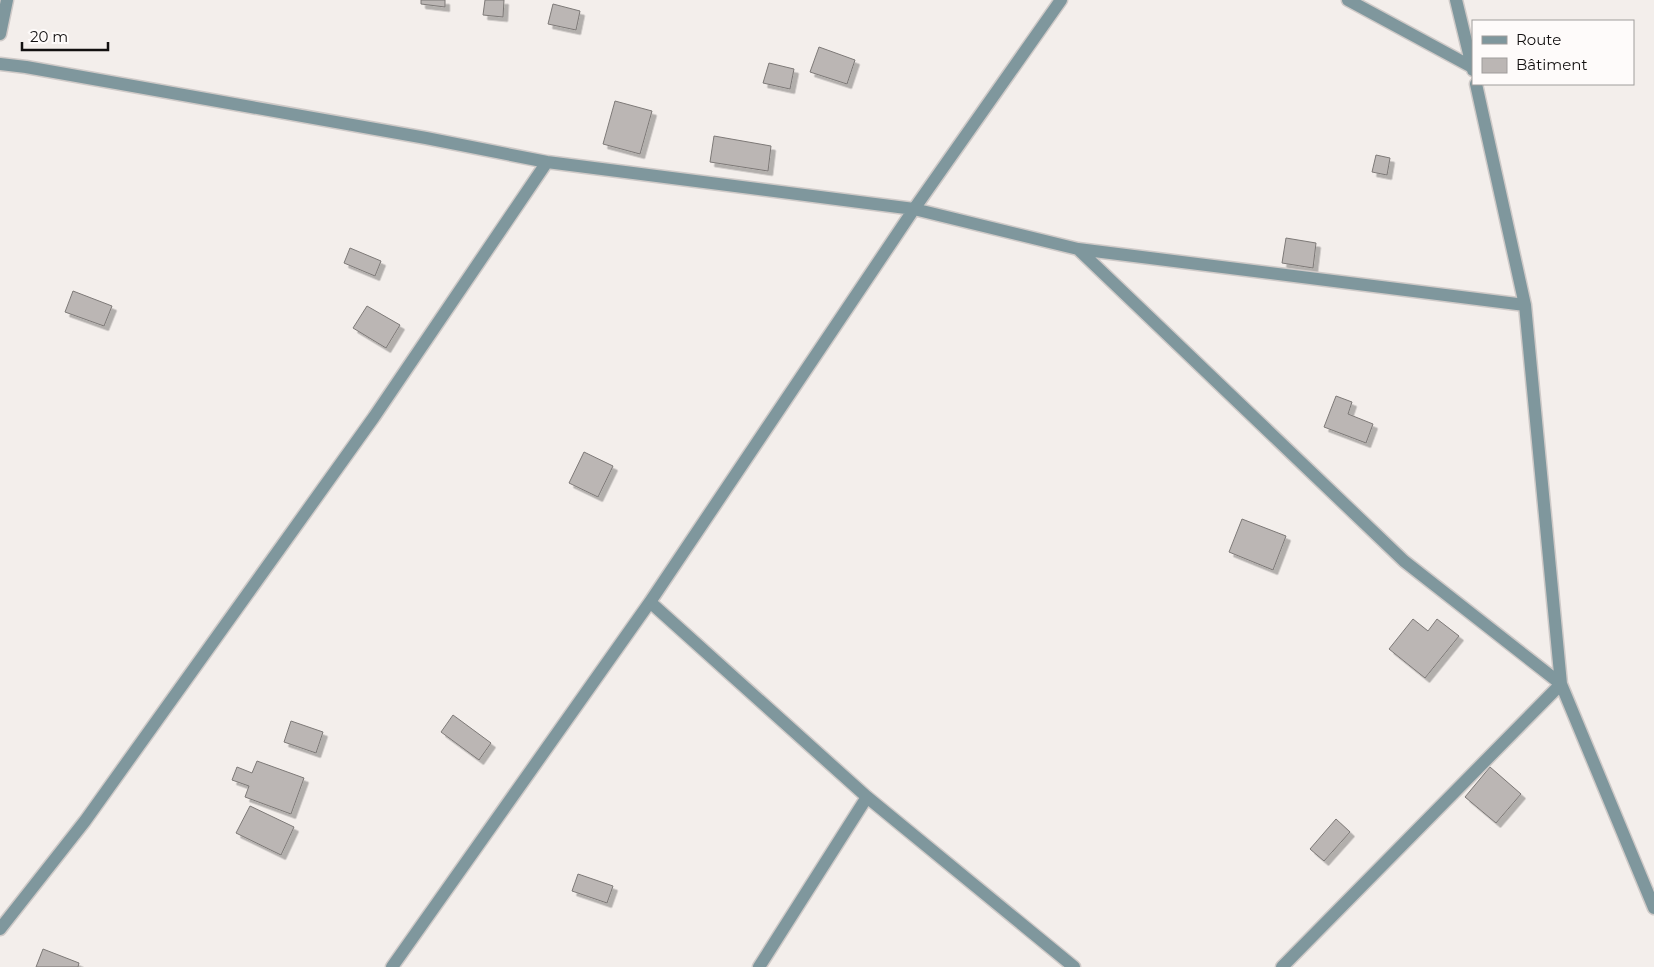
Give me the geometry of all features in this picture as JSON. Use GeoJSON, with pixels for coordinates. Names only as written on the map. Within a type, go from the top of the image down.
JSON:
{"type":"FeatureCollection","features":[{"type":"Feature","properties":{"kind":"street"},"geometry":{"type":"LineString","coordinates":[[0,34],[8,0]]}},
{"type":"Feature","properties":{"kind":"street"},"geometry":{"type":"LineString","coordinates":[[392,967],[650,602],[914,209],[1061,0]]}},
{"type":"Feature","properties":{"kind":"street"},"geometry":{"type":"LineString","coordinates":[[1348,0],[1472,68]]}},
{"type":"Feature","properties":{"kind":"street"},"geometry":{"type":"LineString","coordinates":[[1456,0],[1472,68]]}},
{"type":"Feature","properties":{"kind":"street"},"geometry":{"type":"LineString","coordinates":[[0,64],[397,133],[546,162],[914,209],[1078,249],[1525,305]]}},
{"type":"Feature","properties":{"kind":"street"},"geometry":{"type":"LineString","coordinates":[[1476,85],[1525,305],[1561,684],[1654,908]]}},
{"type":"Feature","properties":{"kind":"street"},"geometry":{"type":"LineString","coordinates":[[0,928],[85,821],[374,417],[546,162]]}},
{"type":"Feature","properties":{"kind":"street"},"geometry":{"type":"LineString","coordinates":[[1078,249],[1404,561],[1561,684]]}},
{"type":"Feature","properties":{"kind":"street"},"geometry":{"type":"LineString","coordinates":[[650,602],[868,797],[1074,967]]}},
{"type":"Feature","properties":{"kind":"street"},"geometry":{"type":"LineString","coordinates":[[1282,967],[1561,684]]}},
{"type":"Feature","properties":{"kind":"street"},"geometry":{"type":"LineString","coordinates":[[759,967],[868,797]]}},
{"type":"Feature","properties":{"kind":"building"},"geometry":{"type":"Polygon","coordinates":[[[421,0],[445,0],[445,7],[421,4],[421,0]]]}},
{"type":"Feature","properties":{"kind":"building"},"geometry":{"type":"Polygon","coordinates":[[[485,0],[504,0],[503,17],[483,15],[485,0]]]}},
{"type":"Feature","properties":{"kind":"building"},"geometry":{"type":"Polygon","coordinates":[[[553,4],[580,11],[576,30],[548,24],[553,4]]]}},
{"type":"Feature","properties":{"kind":"building"},"geometry":{"type":"Polygon","coordinates":[[[819,47],[855,60],[847,84],[810,72],[819,47]]]}},
{"type":"Feature","properties":{"kind":"building"},"geometry":{"type":"Polygon","coordinates":[[[769,63],[794,69],[790,89],[763,83],[769,63]]]}},
{"type":"Feature","properties":{"kind":"building"},"geometry":{"type":"Polygon","coordinates":[[[615,101],[652,111],[640,154],[603,144],[615,101]]]}},
{"type":"Feature","properties":{"kind":"building"},"geometry":{"type":"Polygon","coordinates":[[[714,136],[771,146],[768,171],[710,162],[714,136]]]}},
{"type":"Feature","properties":{"kind":"building"},"geometry":{"type":"Polygon","coordinates":[[[1376,155],[1390,158],[1387,175],[1372,172],[1376,155]]]}},
{"type":"Feature","properties":{"kind":"building"},"geometry":{"type":"Polygon","coordinates":[[[1286,238],[1316,243],[1313,268],[1282,263],[1286,238]]]}},
{"type":"Feature","properties":{"kind":"building"},"geometry":{"type":"Polygon","coordinates":[[[350,248],[381,261],[375,276],[344,263],[350,248]]]}},
{"type":"Feature","properties":{"kind":"building"},"geometry":{"type":"Polygon","coordinates":[[[73,291],[112,306],[104,326],[65,312],[73,291]]]}},
{"type":"Feature","properties":{"kind":"building"},"geometry":{"type":"Polygon","coordinates":[[[367,306],[400,325],[386,348],[353,328],[367,306]]]}},
{"type":"Feature","properties":{"kind":"building"},"geometry":{"type":"Polygon","coordinates":[[[1336,396],[1352,402],[1348,414],[1373,424],[1366,443],[1324,427],[1336,396]]]}},
{"type":"Feature","properties":{"kind":"building"},"geometry":{"type":"Polygon","coordinates":[[[584,452],[613,466],[598,497],[569,483],[584,452]]]}},
{"type":"Feature","properties":{"kind":"building"},"geometry":{"type":"Polygon","coordinates":[[[1242,519],[1286,536],[1273,570],[1229,552],[1242,519]]]}},
{"type":"Feature","properties":{"kind":"building"},"geometry":{"type":"Polygon","coordinates":[[[1413,619],[1428,631],[1437,619],[1459,636],[1425,678],[1389,649],[1413,619]]]}},
{"type":"Feature","properties":{"kind":"building"},"geometry":{"type":"Polygon","coordinates":[[[453,715],[491,743],[479,760],[441,732],[453,715]]]}},
{"type":"Feature","properties":{"kind":"building"},"geometry":{"type":"Polygon","coordinates":[[[291,721],[323,732],[316,753],[284,742],[291,721]]]}},
{"type":"Feature","properties":{"kind":"building"},"geometry":{"type":"Polygon","coordinates":[[[257,761],[304,778],[291,814],[245,797],[249,786],[232,780],[237,767],[252,773],[257,761]]]}},
{"type":"Feature","properties":{"kind":"building"},"geometry":{"type":"Polygon","coordinates":[[[1490,767],[1521,794],[1496,823],[1465,797],[1490,767]]]}},
{"type":"Feature","properties":{"kind":"building"},"geometry":{"type":"Polygon","coordinates":[[[250,806],[294,827],[281,855],[236,833],[250,806]]]}},
{"type":"Feature","properties":{"kind":"building"},"geometry":{"type":"Polygon","coordinates":[[[1336,819],[1350,832],[1324,861],[1310,849],[1336,819]]]}},
{"type":"Feature","properties":{"kind":"building"},"geometry":{"type":"Polygon","coordinates":[[[578,874],[613,886],[607,903],[572,891],[578,874]]]}},
{"type":"Feature","properties":{"kind":"building"},"geometry":{"type":"Polygon","coordinates":[[[43,949],[79,963],[78,967],[36,967],[43,949]]]}}]}
